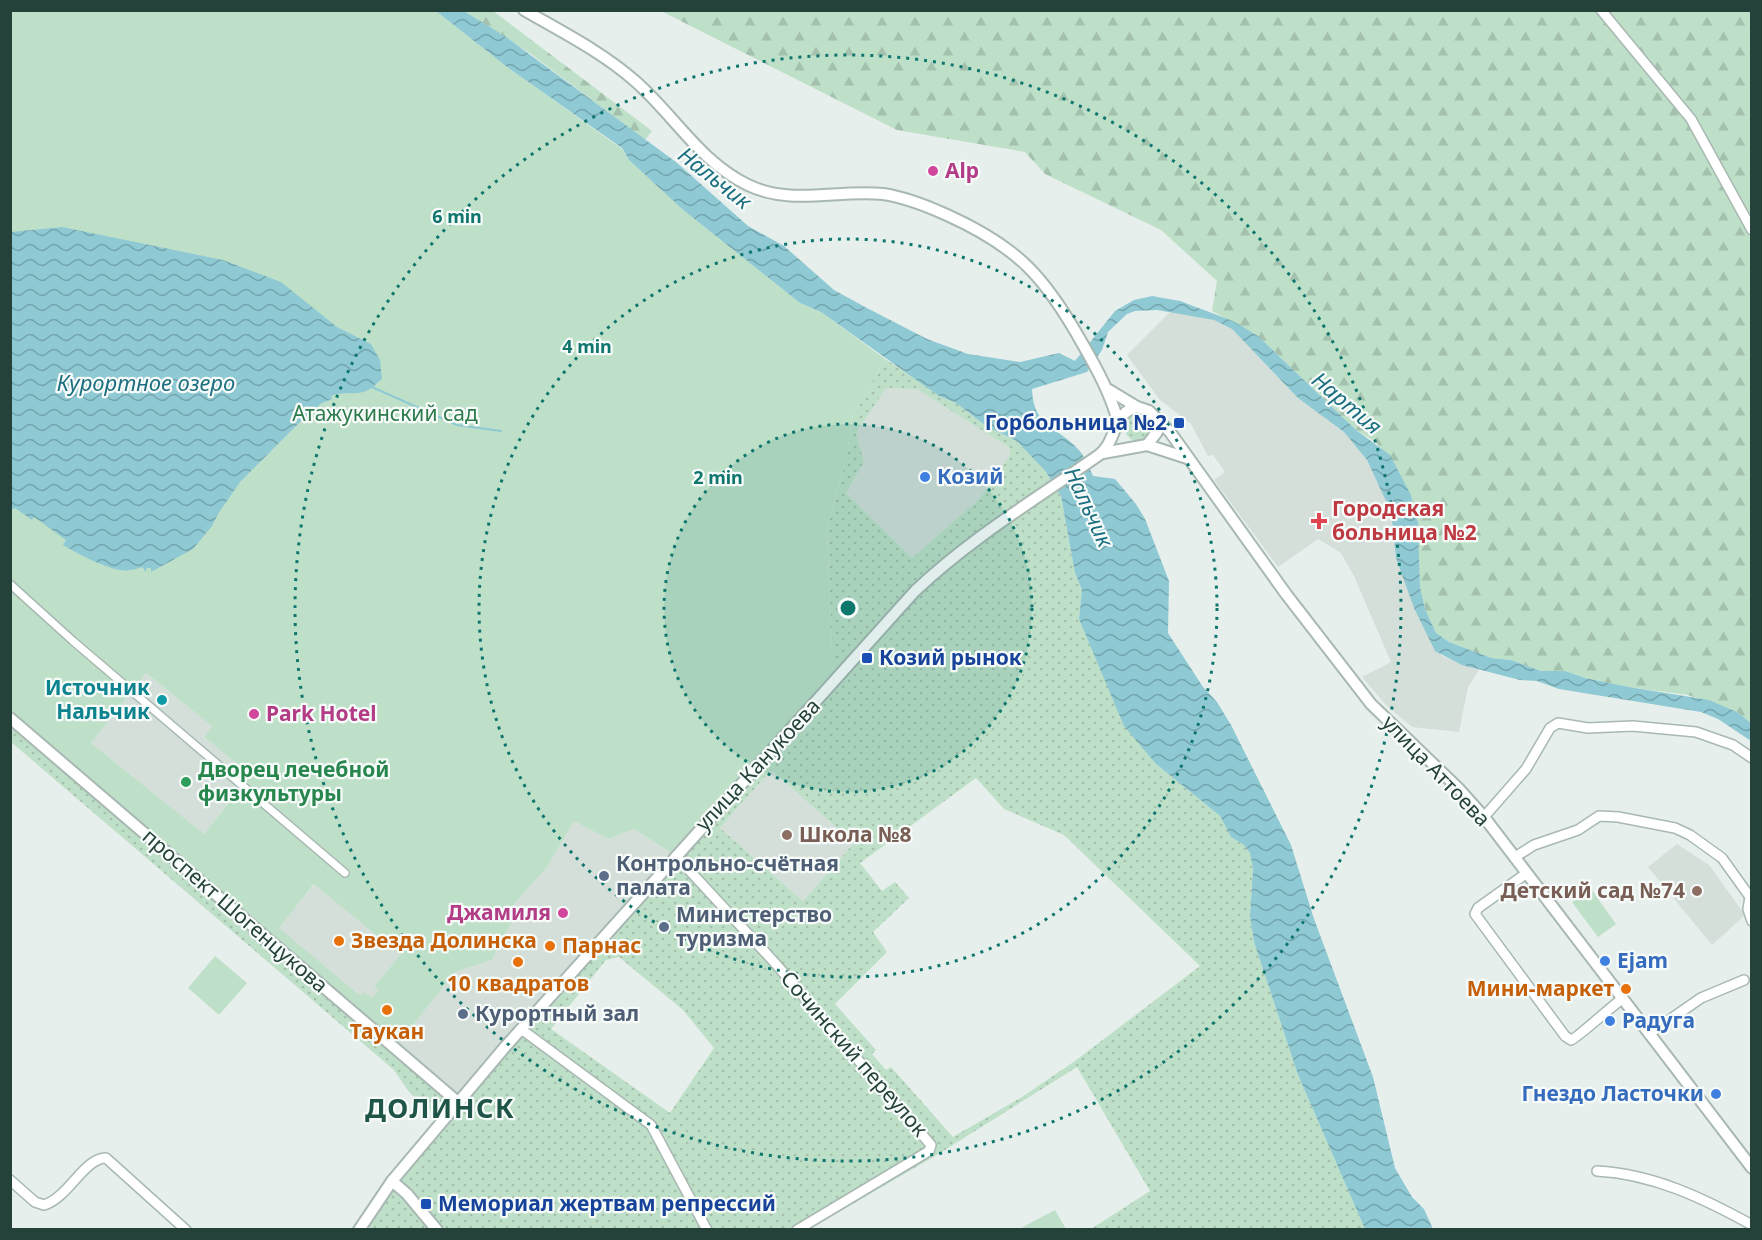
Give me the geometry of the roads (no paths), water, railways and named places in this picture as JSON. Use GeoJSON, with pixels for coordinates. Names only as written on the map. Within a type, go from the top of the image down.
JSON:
{"type":"FeatureCollection","features":[{"type":"Feature","properties":{"kind":"street"},"geometry":{"type":"LineString","coordinates":[[524,10],[613,63],[645,90],[698,148],[720,167],[748,185],[789,196],[883,194],[939,211],[987,234],[1010,250],[1039,277],[1063,310],[1109,390],[1125,444],[1187,458]]}},
{"type":"Feature","properties":{"kind":"street"},"geometry":{"type":"LineString","coordinates":[[1601,10],[1691,119],[1752,230]]}},
{"type":"Feature","properties":{"kind":"street"},"geometry":{"type":"LineString","coordinates":[[1103,453],[1142,446],[1157,432],[1154,416],[1149,411],[1137,407],[1109,390]]}},
{"type":"Feature","properties":{"kind":"street"},"geometry":{"type":"LineString","coordinates":[[1103,453],[1125,411],[1137,407]]}},
{"type":"Feature","properties":{"kind":"street","name":"улица Аттоева"},"geometry":{"type":"LineString","coordinates":[[1154,416],[1170,432],[1371,704],[1459,789],[1484,817],[1752,1168]]}},
{"type":"Feature","properties":{"kind":"street","name":"улица Канукоева"},"geometry":{"type":"LineString","coordinates":[[359,1230],[392,1181],[521,1029],[915,591],[973,541],[1103,453]]}},
{"type":"Feature","properties":{"kind":"street"},"geometry":{"type":"LineString","coordinates":[[10,584],[80,648],[345,873]]}},
{"type":"Feature","properties":{"kind":"street","name":"проспект Шогенцукова"},"geometry":{"type":"LineString","coordinates":[[10,718],[459,1104]]}},
{"type":"Feature","properties":{"kind":"street"},"geometry":{"type":"LineString","coordinates":[[1484,817],[1526,769],[1550,728],[1558,723],[1588,728],[1632,726],[1696,732],[1733,745],[1752,758]]}},
{"type":"Feature","properties":{"kind":"street"},"geometry":{"type":"LineString","coordinates":[[1515,857],[1534,845],[1578,830],[1604,816],[1675,828],[1700,842],[1729,867],[1750,897],[1748,909],[1752,921]]}},
{"type":"Feature","properties":{"kind":"street","name":"Сочинский переулок"},"geometry":{"type":"LineString","coordinates":[[675,856],[783,972],[931,1144],[931,1148],[797,1230]]}},
{"type":"Feature","properties":{"kind":"street"},"geometry":{"type":"LineString","coordinates":[[1527,873],[1478,908],[1475,914],[1565,1036],[1571,1040],[1576,1038],[1587,1025],[1622,999]]}},
{"type":"Feature","properties":{"kind":"street"},"geometry":{"type":"LineString","coordinates":[[1649,1034],[1701,998],[1744,980]]}},
{"type":"Feature","properties":{"kind":"street"},"geometry":{"type":"LineString","coordinates":[[521,1029],[651,1125],[707,1230]]}},
{"type":"Feature","properties":{"kind":"street"},"geometry":{"type":"LineString","coordinates":[[10,1180],[34,1202],[44,1205],[74,1184],[96,1160],[106,1158],[186,1230]]}},
{"type":"Feature","properties":{"kind":"street"},"geometry":{"type":"LineString","coordinates":[[1597,1171],[1643,1178],[1678,1188],[1752,1225]]}},
{"type":"Feature","properties":{"kind":"street"},"geometry":{"type":"LineString","coordinates":[[392,1181],[407,1194],[437,1230]]}},
{"type":"Feature","properties":{"kind":"water","name":"Нальчик"},"geometry":{"type":"Polygon","coordinates":[[[436,11],[464,11],[506,37],[676,162],[748,226],[784,246],[834,290],[927,339],[968,354],[1020,362],[1059,353],[1075,361],[1115,311],[1134,300],[1152,296],[1180,301],[1233,321],[1258,336],[1356,430],[1390,455],[1411,495],[1418,522],[1420,587],[1425,609],[1436,633],[1449,642],[1491,658],[1511,660],[1541,671],[1565,671],[1585,678],[1629,687],[1709,700],[1737,712],[1751,723],[1751,741],[1718,719],[1701,712],[1559,689],[1537,681],[1520,680],[1462,665],[1435,651],[1414,608],[1396,558],[1391,512],[1367,460],[1344,432],[1298,398],[1232,329],[1214,320],[1157,310],[1135,311],[1127,314],[1108,332],[1102,350],[1087,372],[1032,389],[1033,402],[1042,419],[1079,450],[1093,476],[1115,479],[1145,519],[1169,581],[1168,633],[1231,725],[1291,845],[1314,919],[1373,1077],[1395,1168],[1412,1197],[1424,1209],[1433,1229],[1365,1229],[1298,1075],[1254,942],[1250,916],[1253,869],[1250,853],[1244,845],[1231,837],[1220,816],[1156,764],[1124,726],[1079,619],[1082,590],[1075,573],[1061,496],[1046,472],[1017,441],[986,426],[956,403],[939,396],[821,312],[800,303],[682,209],[629,160],[622,148],[507,67],[436,11]]]}},
{"type":"Feature","properties":{"kind":"water","name":"Курортное озеро"},"geometry":{"type":"Polygon","coordinates":[[[62,227],[223,260],[281,282],[337,327],[371,344],[380,360],[382,379],[369,390],[331,396],[332,399],[322,403],[306,417],[301,412],[304,418],[240,482],[212,526],[193,549],[151,572],[151,568],[147,568],[145,572],[143,567],[123,570],[96,562],[63,545],[66,540],[34,517],[32,520],[15,508],[11,510],[11,232],[62,227]]]}},
{"type":"Feature","properties":{"kind":"waterway"},"geometry":{"type":"LineString","coordinates":[[372,387],[457,425],[501,431]]}},
{"type":"Feature","properties":{"kind":"place","name":"Alp"},"geometry":{"type":"Point","coordinates":[933,171]}},
{"type":"Feature","properties":{"kind":"place","name":"Горбольница №2"},"geometry":{"type":"Point","coordinates":[1179,423]}},
{"type":"Feature","properties":{"kind":"place","name":"Козий"},"geometry":{"type":"Point","coordinates":[925,477]}},
{"type":"Feature","properties":{"kind":"place","name":"Городская больница №2"},"geometry":{"type":"Point","coordinates":[1319,521]}},
{"type":"Feature","properties":{"kind":"place","name":"Козий рынок"},"geometry":{"type":"Point","coordinates":[867,658]}},
{"type":"Feature","properties":{"kind":"place","name":"Источник Нальчик"},"geometry":{"type":"Point","coordinates":[162,700]}},
{"type":"Feature","properties":{"kind":"place","name":"Park Hotel"},"geometry":{"type":"Point","coordinates":[254,714]}},
{"type":"Feature","properties":{"kind":"place","name":"Дворец лечебной физкультуры"},"geometry":{"type":"Point","coordinates":[186,782]}},
{"type":"Feature","properties":{"kind":"place","name":"Школа №8"},"geometry":{"type":"Point","coordinates":[787,835]}},
{"type":"Feature","properties":{"kind":"place","name":"Контрольно-счётная палата"},"geometry":{"type":"Point","coordinates":[604,876]}},
{"type":"Feature","properties":{"kind":"place","name":"Детский сад №74"},"geometry":{"type":"Point","coordinates":[1697,891]}},
{"type":"Feature","properties":{"kind":"place","name":"Джамиля"},"geometry":{"type":"Point","coordinates":[563,913]}},
{"type":"Feature","properties":{"kind":"place","name":"Министерство туризма"},"geometry":{"type":"Point","coordinates":[664,927]}},
{"type":"Feature","properties":{"kind":"place","name":"Звезда Долинска"},"geometry":{"type":"Point","coordinates":[339,941]}},
{"type":"Feature","properties":{"kind":"place","name":"Парнас"},"geometry":{"type":"Point","coordinates":[550,946]}},
{"type":"Feature","properties":{"kind":"place","name":"Ejam"},"geometry":{"type":"Point","coordinates":[1605,961]}},
{"type":"Feature","properties":{"kind":"place","name":"10 квадратов"},"geometry":{"type":"Point","coordinates":[518,962]}},
{"type":"Feature","properties":{"kind":"place","name":"Мини-маркет"},"geometry":{"type":"Point","coordinates":[1626,989]}},
{"type":"Feature","properties":{"kind":"place","name":"Таукан"},"geometry":{"type":"Point","coordinates":[387,1010]}},
{"type":"Feature","properties":{"kind":"place","name":"Курортный зал"},"geometry":{"type":"Point","coordinates":[463,1014]}},
{"type":"Feature","properties":{"kind":"place","name":"Радуга"},"geometry":{"type":"Point","coordinates":[1610,1021]}},
{"type":"Feature","properties":{"kind":"place","name":"Гнездо Ласточки"},"geometry":{"type":"Point","coordinates":[1716,1094]}},
{"type":"Feature","properties":{"kind":"place","name":"Мемориал жертвам репрессий"},"geometry":{"type":"Point","coordinates":[426,1204]}},
{"type":"Feature","properties":{"kind":"district","name":"ДОЛИНСК"},"geometry":{"type":"Point","coordinates":[440,1109]}},
{"type":"Feature","properties":{"kind":"water label","name":"Нартия"},"geometry":{"type":"Point","coordinates":[1347,403]}},
{"type":"Feature","properties":{"kind":"park label","name":"Атажукинский сад"},"geometry":{"type":"Point","coordinates":[385,414]}}]}
